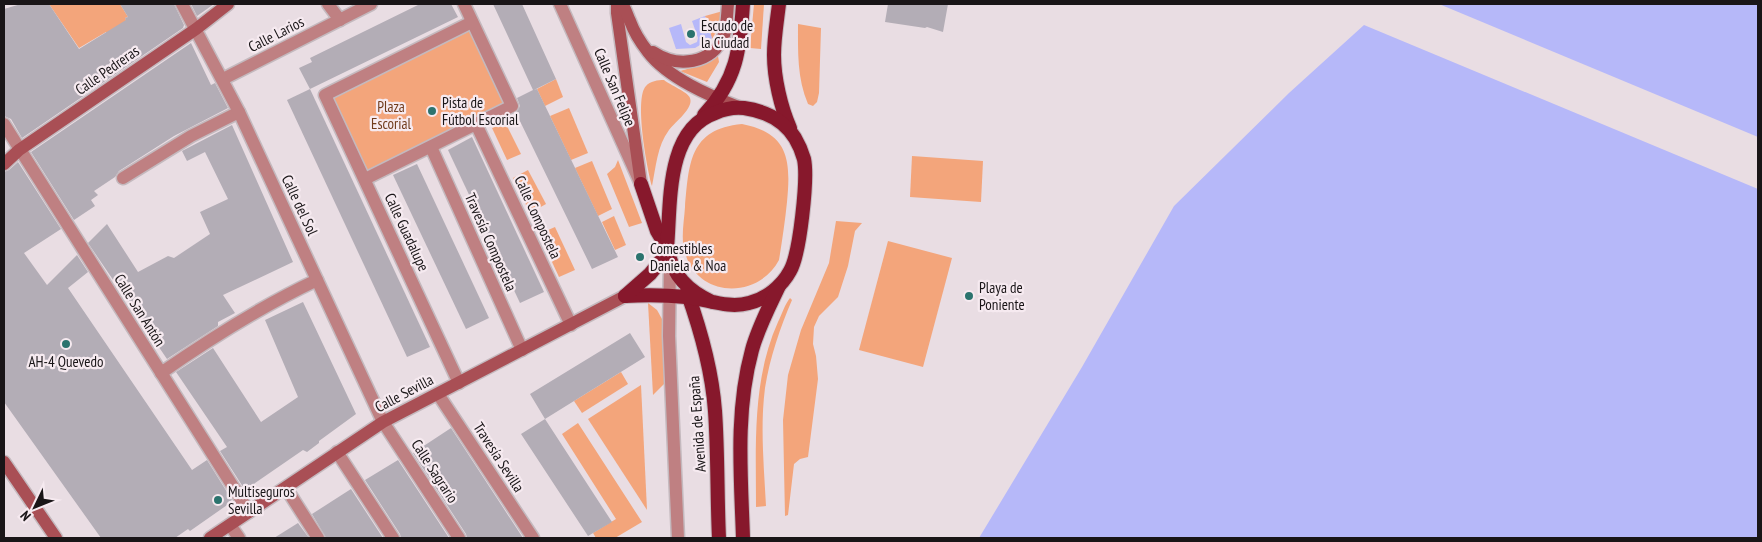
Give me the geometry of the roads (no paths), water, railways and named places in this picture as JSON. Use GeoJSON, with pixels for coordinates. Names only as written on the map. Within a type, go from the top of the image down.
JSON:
{"type":"FeatureCollection","features":[{"type":"Feature","properties":{"kind":"highway"},"geometry":{"type":"LineString","coordinates":[[625,296],[650,274],[669,252],[674,167],[678,150],[687,135],[726,87],[738,50],[743,4]]}},
{"type":"Feature","properties":{"kind":"highway"},"geometry":{"type":"LineString","coordinates":[[743,538],[739,464],[741,414],[746,377],[755,340],[779,286],[790,271],[797,255],[806,181],[804,159],[784,115],[780,100],[774,56],[779,4]]}},
{"type":"Feature","properties":{"kind":"highway"},"geometry":{"type":"LineString","coordinates":[[697,122],[725,109],[759,110],[783,123],[795,138]]}},
{"type":"Feature","properties":{"kind":"highway"},"geometry":{"type":"LineString","coordinates":[[641,184],[657,231],[669,252],[673,268],[683,282],[698,295],[712,302]]}},
{"type":"Feature","properties":{"kind":"highway","name":"Avenida de España"},"geometry":{"type":"LineString","coordinates":[[683,282],[700,329],[712,387],[716,432],[718,538]]}},
{"type":"Feature","properties":{"kind":"highway"},"geometry":{"type":"LineString","coordinates":[[625,296],[670,295],[731,305],[750,303],[766,296],[779,286]]}},
{"type":"Feature","properties":{"kind":"main road","name":"Calle Pedreras"},"geometry":{"type":"LineString","coordinates":[[4,164],[20,150],[196,29],[228,4]]}},
{"type":"Feature","properties":{"kind":"main road"},"geometry":{"type":"LineString","coordinates":[[617,4],[616,14],[641,184]]}},
{"type":"Feature","properties":{"kind":"main road"},"geometry":{"type":"LineString","coordinates":[[622,4],[640,40],[654,59],[667,71],[718,99],[740,108]]}},
{"type":"Feature","properties":{"kind":"main road"},"geometry":{"type":"LineString","coordinates":[[640,40],[660,57],[672,61],[680,63],[700,59],[711,52],[724,35],[728,4]]}},
{"type":"Feature","properties":{"kind":"main road","name":"Calle Sevilla"},"geometry":{"type":"LineString","coordinates":[[210,538],[383,422],[625,296]]}},
{"type":"Feature","properties":{"kind":"main road"},"geometry":{"type":"LineString","coordinates":[[4,462],[56,538]]}},
{"type":"Feature","properties":{"kind":"street","name":"Calle del Sol"},"geometry":{"type":"LineString","coordinates":[[182,4],[238,112],[383,422]]}},
{"type":"Feature","properties":{"kind":"street"},"geometry":{"type":"LineString","coordinates":[[328,4],[340,20]]}},
{"type":"Feature","properties":{"kind":"street","name":"Calle Larios"},"geometry":{"type":"LineString","coordinates":[[222,79],[371,4]]}},
{"type":"Feature","properties":{"kind":"street"},"geometry":{"type":"LineString","coordinates":[[365,179],[512,106],[464,4]]}},
{"type":"Feature","properties":{"kind":"street","name":"Calle San Felipe"},"geometry":{"type":"LineString","coordinates":[[560,4],[589,66],[624,150],[641,184]]}},
{"type":"Feature","properties":{"kind":"street","name":"Calle Guadalupe"},"geometry":{"type":"LineString","coordinates":[[459,383],[324,95],[472,22]]}},
{"type":"Feature","properties":{"kind":"street"},"geometry":{"type":"LineString","coordinates":[[123,178],[191,136],[238,112]]}},
{"type":"Feature","properties":{"kind":"street","name":"Calle San Antón"},"geometry":{"type":"LineString","coordinates":[[4,124],[250,512]]}},
{"type":"Feature","properties":{"kind":"street","name":"Calle Compostela"},"geometry":{"type":"LineString","coordinates":[[476,124],[571,325]]}},
{"type":"Feature","properties":{"kind":"street","name":"Travesía Compostela"},"geometry":{"type":"LineString","coordinates":[[431,147],[522,350]]}},
{"type":"Feature","properties":{"kind":"street","name":"Avenida de España"},"geometry":{"type":"LineString","coordinates":[[669,252],[669,336],[678,538]]}},
{"type":"Feature","properties":{"kind":"street"},"geometry":{"type":"LineString","coordinates":[[161,372],[227,328],[317,280]]}},
{"type":"Feature","properties":{"kind":"street","name":"Travesía Sevilla"},"geometry":{"type":"LineString","coordinates":[[438,394],[533,538]]}},
{"type":"Feature","properties":{"kind":"street","name":"Calle Sagrario"},"geometry":{"type":"LineString","coordinates":[[383,422],[459,538]]}},
{"type":"Feature","properties":{"kind":"street"},"geometry":{"type":"LineString","coordinates":[[337,452],[393,538]]}},
{"type":"Feature","properties":{"kind":"street"},"geometry":{"type":"LineString","coordinates":[[286,488],[318,538]]}},
{"type":"Feature","properties":{"kind":"street"},"geometry":{"type":"LineString","coordinates":[[230,525],[239,538]]}},
{"type":"Feature","properties":{"kind":"water"},"geometry":{"type":"Polygon","coordinates":[[[1439,4],[1758,4],[1758,137],[1439,4]]]}},
{"type":"Feature","properties":{"kind":"water"},"geometry":{"type":"Polygon","coordinates":[[[705,16],[712,38],[695,48],[676,49],[669,28],[681,24],[686,42],[690,45],[697,42],[698,38],[692,21],[705,16]]]}},
{"type":"Feature","properties":{"kind":"water"},"geometry":{"type":"Polygon","coordinates":[[[1364,25],[1758,189],[1758,538],[979,538],[1082,367],[1174,206],[1289,93],[1364,25]]]}},
{"type":"Feature","properties":{"kind":"place","name":"Escudo de la Ciudad"},"geometry":{"type":"Point","coordinates":[691,34]}},
{"type":"Feature","properties":{"kind":"place","name":"Pista de Fútbol Escorial"},"geometry":{"type":"Point","coordinates":[432,111]}},
{"type":"Feature","properties":{"kind":"place","name":"Comestibles Daniela & Noa"},"geometry":{"type":"Point","coordinates":[640,257]}},
{"type":"Feature","properties":{"kind":"place","name":"Playa de Poniente"},"geometry":{"type":"Point","coordinates":[969,296]}},
{"type":"Feature","properties":{"kind":"place","name":"AH-4 Quevedo"},"geometry":{"type":"Point","coordinates":[66,344]}},
{"type":"Feature","properties":{"kind":"place","name":"Multiseguros Sevilla"},"geometry":{"type":"Point","coordinates":[218,500]}},
{"type":"Feature","properties":{"kind":"park label","name":"Plaza Escorial"},"geometry":{"type":"Point","coordinates":[391,114]}}]}
